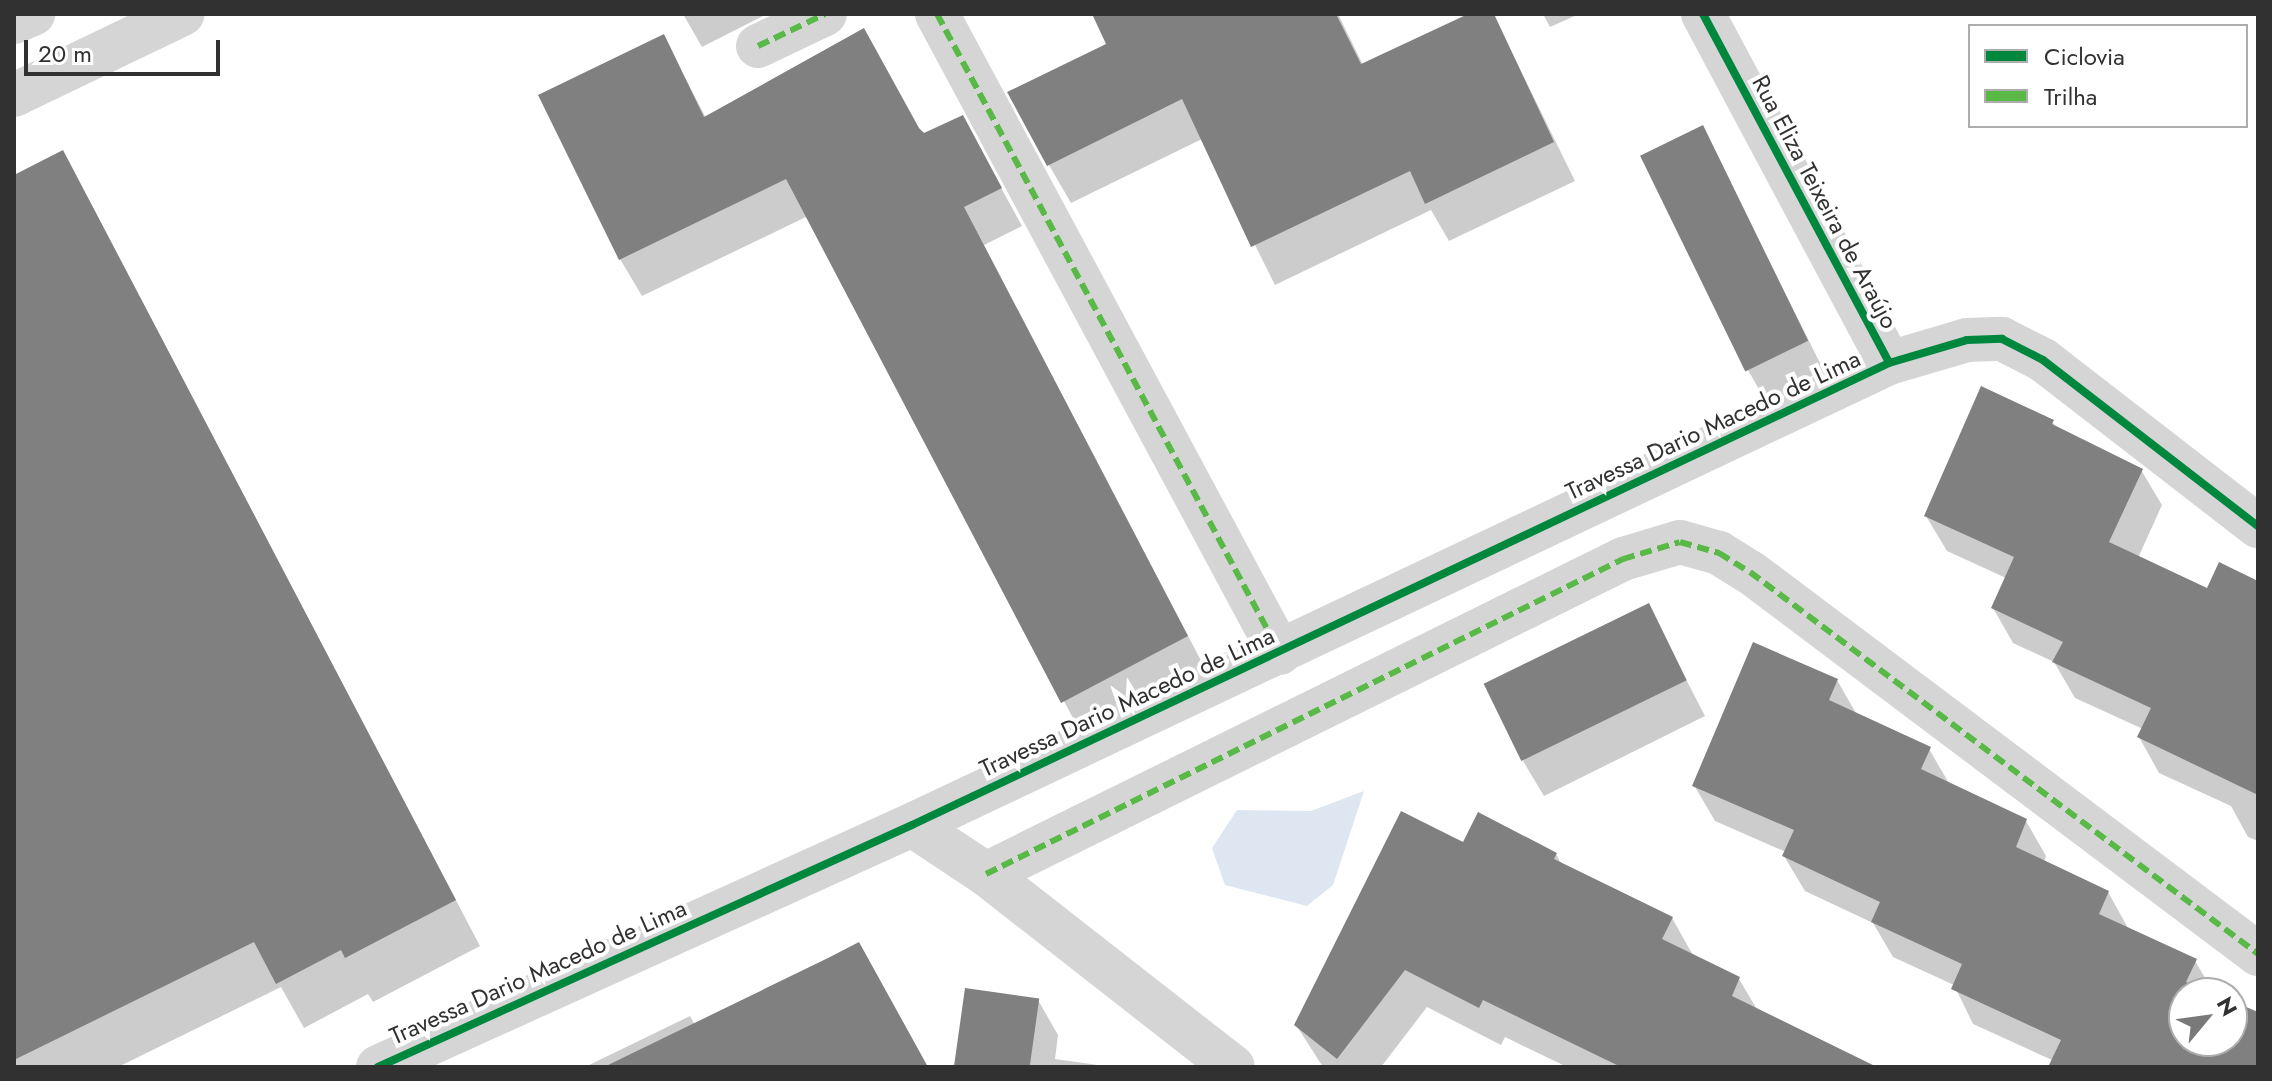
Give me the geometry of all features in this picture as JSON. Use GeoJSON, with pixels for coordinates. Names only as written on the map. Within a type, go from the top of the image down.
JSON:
{"type":"FeatureCollection","features":[{"type":"Feature","properties":{"kind":"street"},"geometry":{"type":"LineString","coordinates":[[14,22],[33,14]]}},
{"type":"Feature","properties":{"kind":"street"},"geometry":{"type":"LineString","coordinates":[[14,95],[182,14]]}},
{"type":"Feature","properties":{"kind":"street"},"geometry":{"type":"LineString","coordinates":[[758,46],[825,14]]}},
{"type":"Feature","properties":{"kind":"street"},"geometry":{"type":"LineString","coordinates":[[937,14],[1280,653]]}},
{"type":"Feature","properties":{"kind":"street","name":"Rua Eliza Teixeira de Araújo"},"geometry":{"type":"LineString","coordinates":[[1703,14],[1889,363],[1967,340],[2002,339],[2043,360],[2258,526]]}},
{"type":"Feature","properties":{"kind":"street","name":"Travessa Dario Macedo de Lima"},"geometry":{"type":"LineString","coordinates":[[378,1067],[912,825],[1889,363]]}},
{"type":"Feature","properties":{"kind":"street"},"geometry":{"type":"LineString","coordinates":[[986,874],[1623,559],[1680,542],[1719,553],[1750,572],[2258,954]]}},
{"type":"Feature","properties":{"kind":"street"},"geometry":{"type":"LineString","coordinates":[[912,825],[986,874],[1233,1067]]}},
{"type":"Feature","properties":{"kind":"shaded area"},"geometry":{"type":"Polygon","coordinates":[[[1364,791],[1333,885],[1307,906],[1225,885],[1212,848],[1237,810],[1311,811],[1364,791]]]}},
{"type":"Feature","properties":{"kind":"building"},"geometry":{"type":"Polygon","coordinates":[[[1092,14],[1336,14],[1361,64],[1468,14],[1494,14],[1554,142],[1425,204],[1410,171],[1251,247],[1182,99],[1047,166],[1007,92],[1106,44],[1092,14]]]}},
{"type":"Feature","properties":{"kind":"building"},"geometry":{"type":"Polygon","coordinates":[[[864,28],[919,128],[924,133],[963,115],[1002,188],[964,207],[1188,636],[1061,703],[786,179],[619,260],[538,95],[664,34],[704,117],[864,28]]]}},
{"type":"Feature","properties":{"kind":"building"},"geometry":{"type":"Polygon","coordinates":[[[1703,125],[1808,341],[1745,371],[1640,156],[1703,125]]]}},
{"type":"Feature","properties":{"kind":"building"},"geometry":{"type":"Polygon","coordinates":[[[63,150],[456,900],[345,958],[341,950],[276,984],[254,942],[14,1060],[14,175],[63,150]]]}},
{"type":"Feature","properties":{"kind":"building"},"geometry":{"type":"Polygon","coordinates":[[[1981,386],[2054,420],[2052,424],[2143,469],[2109,542],[2207,588],[2219,562],[2258,581],[2258,795],[2137,737],[2151,708],[2052,662],[2063,642],[1991,608],[2014,557],[1924,516],[1981,386]]]}},
{"type":"Feature","properties":{"kind":"building"},"geometry":{"type":"Polygon","coordinates":[[[1649,603],[1687,680],[1521,761],[1484,684],[1649,603]]]}},
{"type":"Feature","properties":{"kind":"building"},"geometry":{"type":"Polygon","coordinates":[[[1753,642],[1838,679],[1829,700],[1931,747],[1921,769],[2027,819],[2016,847],[2109,891],[2099,914],[2197,959],[2188,977],[2168,977],[2168,1057],[2248,1057],[2248,1008],[2258,1012],[2258,1067],[2048,1067],[2061,1040],[1951,989],[1962,964],[1871,922],[1880,902],[1782,856],[1794,830],[1692,786],[1753,642]]]}},
{"type":"Feature","properties":{"kind":"building"},"geometry":{"type":"Polygon","coordinates":[[[1401,811],[1463,842],[1478,812],[1557,853],[1554,859],[1673,917],[1662,939],[1740,977],[1732,996],[1877,1067],[1621,1067],[1483,1000],[1479,1008],[1405,970],[1337,1059],[1294,1025],[1401,811]]]}},
{"type":"Feature","properties":{"kind":"building"},"geometry":{"type":"Polygon","coordinates":[[[859,942],[928,1067],[604,1067],[828,958],[859,942]]]}},
{"type":"Feature","properties":{"kind":"building"},"geometry":{"type":"Polygon","coordinates":[[[965,988],[1039,998],[1030,1067],[954,1067],[965,988]]]}},
{"type":"Feature","properties":{"kind":"marked path"},"geometry":{"type":"LineString","coordinates":[[758,46],[825,14]]}},
{"type":"Feature","properties":{"kind":"marked path"},"geometry":{"type":"LineString","coordinates":[[937,14],[1280,653]]}},
{"type":"Feature","properties":{"kind":"marked path"},"geometry":{"type":"LineString","coordinates":[[986,874],[1623,559],[1680,542],[1719,553],[1750,572],[2258,954]]}},
{"type":"Feature","properties":{"kind":"cycle path"},"geometry":{"type":"LineString","coordinates":[[1703,14],[1889,363],[1967,340],[2002,339],[2043,360],[2258,526]]}},
{"type":"Feature","properties":{"kind":"cycle path"},"geometry":{"type":"LineString","coordinates":[[378,1067],[912,825],[1889,363]]}}]}
